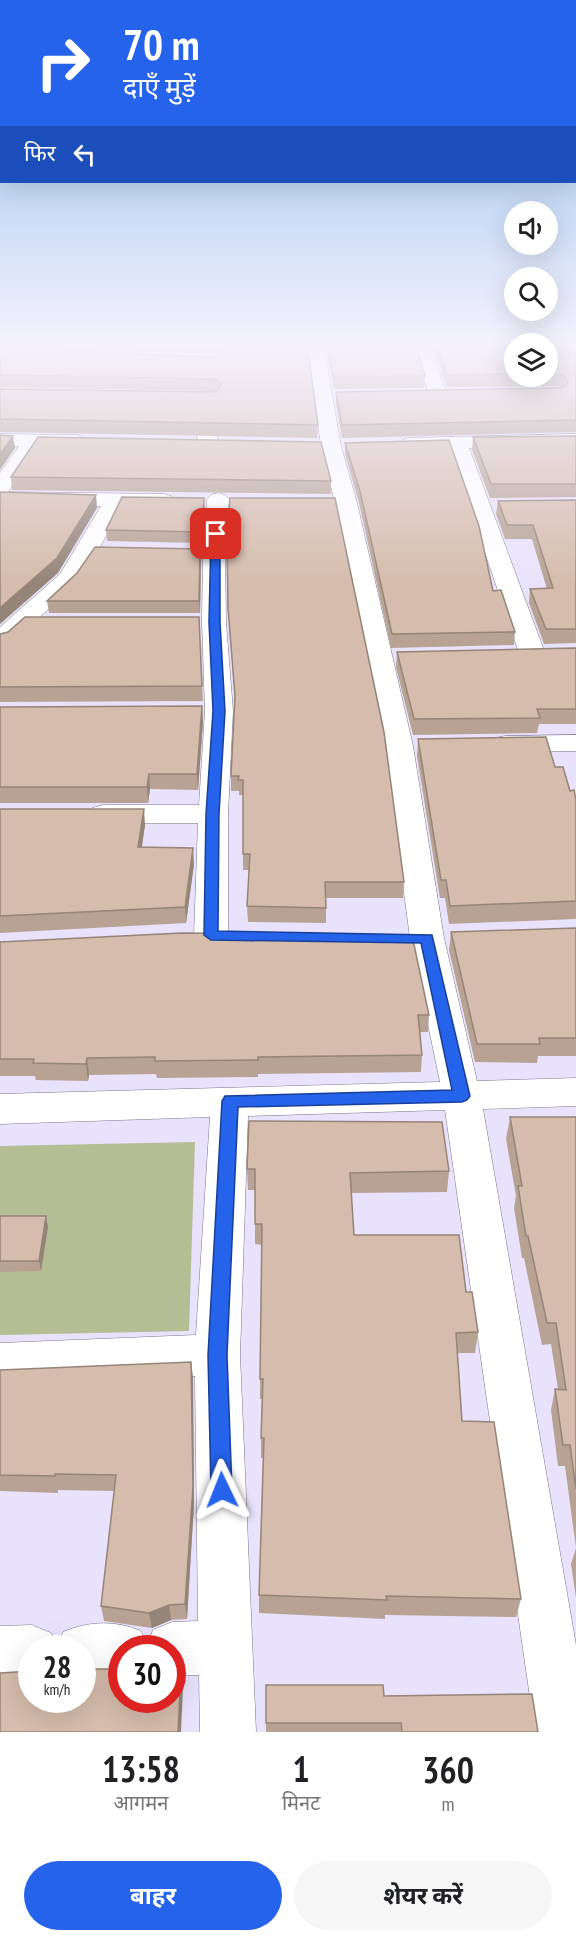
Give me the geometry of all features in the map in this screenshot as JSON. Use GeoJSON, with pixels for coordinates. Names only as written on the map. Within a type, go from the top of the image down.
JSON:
{"type":"FeatureCollection","features":[{"type":"Feature","properties":{"kind":"street"},"geometry":{"type":"LineString","coordinates":[[207,441],[209,424]]}},
{"type":"Feature","properties":{"kind":"street"},"geometry":{"type":"LineString","coordinates":[[333,424],[331,446],[335,502],[390,658],[411,746],[427,938],[462,1096],[563,1732]]}},
{"type":"Feature","properties":{"kind":"street"},"geometry":{"type":"LineString","coordinates":[[388,445],[458,442],[574,431]]}},
{"type":"Feature","properties":{"kind":"street"},"geometry":{"type":"LineString","coordinates":[[0,440],[100,442]]}},
{"type":"Feature","properties":{"kind":"street"},"geometry":{"type":"LineString","coordinates":[[0,488],[32,441]]}},
{"type":"Feature","properties":{"kind":"street"},"geometry":{"type":"LineString","coordinates":[[187,442],[230,442]]}},
{"type":"Feature","properties":{"kind":"street"},"geometry":{"type":"LineString","coordinates":[[458,442],[531,654]]}},
{"type":"Feature","properties":{"kind":"street"},"geometry":{"type":"LineString","coordinates":[[0,498],[210,500],[203,551],[203,622],[213,814],[211,935]]}},
{"type":"Feature","properties":{"kind":"street"},"geometry":{"type":"LineString","coordinates":[[0,640],[100,550],[115,500]]}},
{"type":"Feature","properties":{"kind":"street"},"geometry":{"type":"LineString","coordinates":[[480,506],[504,506]]}},
{"type":"Feature","properties":{"kind":"street"},"geometry":{"type":"LineString","coordinates":[[22,622],[56,622]]}},
{"type":"Feature","properties":{"kind":"street"},"geometry":{"type":"LineString","coordinates":[[482,745],[576,743]]}},
{"type":"Feature","properties":{"kind":"street"},"geometry":{"type":"LineString","coordinates":[[71,814],[213,814]]}},
{"type":"Feature","properties":{"kind":"street"},"geometry":{"type":"LineString","coordinates":[[176,937],[245,936]]}},
{"type":"Feature","properties":{"kind":"street"},"geometry":{"type":"LineString","coordinates":[[0,1109],[576,1092]]}},
{"type":"Feature","properties":{"kind":"street"},"geometry":{"type":"LineString","coordinates":[[228,1732],[217,1355],[230,1101]]}},
{"type":"Feature","properties":{"kind":"street"},"geometry":{"type":"LineString","coordinates":[[0,1364],[217,1355]]}},
{"type":"Feature","properties":{"kind":"street"},"geometry":{"type":"LineString","coordinates":[[186,1648],[227,1647]]}},
{"type":"Feature","properties":{"kind":"street"},"geometry":{"type":"LineString","coordinates":[[0,1653],[18,1652]]}},
{"type":"Feature","properties":{"kind":"green space"},"geometry":{"type":"Polygon","coordinates":[[[195,1142],[189,1331],[0,1335],[0,1146],[195,1142]]]}},
{"type":"Feature","properties":{"kind":"building"},"geometry":{"type":"Polygon","coordinates":[[[256,424],[318,424],[318,425],[256,424]]]}},
{"type":"Feature","properties":{"kind":"building"},"geometry":{"type":"Polygon","coordinates":[[[342,424],[397,424],[342,425],[342,424]]]}},
{"type":"Feature","properties":{"kind":"building"},"geometry":{"type":"Polygon","coordinates":[[[0,435],[13,436],[0,454],[0,435]]]}},
{"type":"Feature","properties":{"kind":"building"},"geometry":{"type":"Polygon","coordinates":[[[576,436],[576,484],[491,484],[473,437],[576,436]]]}},
{"type":"Feature","properties":{"kind":"building"},"geometry":{"type":"Polygon","coordinates":[[[38,437],[321,442],[331,481],[11,477],[38,437]]]}},
{"type":"Feature","properties":{"kind":"building"},"geometry":{"type":"Polygon","coordinates":[[[449,440],[479,526],[493,591],[501,590],[515,632],[392,634],[360,491],[345,443],[449,440]]]}},
{"type":"Feature","properties":{"kind":"building"},"geometry":{"type":"Polygon","coordinates":[[[0,492],[96,495],[57,558],[0,608],[0,492]]]}},
{"type":"Feature","properties":{"kind":"building"},"geometry":{"type":"Polygon","coordinates":[[[122,497],[204,498],[201,532],[106,530],[122,497]]]}},
{"type":"Feature","properties":{"kind":"building"},"geometry":{"type":"Polygon","coordinates":[[[230,498],[335,498],[384,732],[404,882],[325,882],[326,908],[247,906],[250,854],[243,854],[243,780],[238,780],[239,776],[231,776],[235,696],[228,608],[227,539],[230,498]]]}},
{"type":"Feature","properties":{"kind":"building"},"geometry":{"type":"Polygon","coordinates":[[[576,500],[576,629],[546,629],[530,589],[553,588],[533,525],[507,525],[498,501],[576,500]]]}},
{"type":"Feature","properties":{"kind":"building"},"geometry":{"type":"Polygon","coordinates":[[[95,547],[200,549],[199,601],[47,601],[77,573],[95,547]]]}},
{"type":"Feature","properties":{"kind":"building"},"geometry":{"type":"Polygon","coordinates":[[[25,617],[199,617],[202,686],[0,687],[0,634],[8,632],[25,617]]]}},
{"type":"Feature","properties":{"kind":"building"},"geometry":{"type":"Polygon","coordinates":[[[576,648],[576,709],[537,709],[540,718],[414,719],[397,652],[576,648]]]}},
{"type":"Feature","properties":{"kind":"building"},"geometry":{"type":"Polygon","coordinates":[[[202,706],[197,774],[149,774],[147,787],[0,787],[0,707],[202,706]]]}},
{"type":"Feature","properties":{"kind":"building"},"geometry":{"type":"Polygon","coordinates":[[[546,737],[555,767],[563,767],[570,791],[574,790],[576,800],[576,901],[450,906],[446,880],[441,880],[418,739],[546,737]]]}},
{"type":"Feature","properties":{"kind":"building"},"geometry":{"type":"Polygon","coordinates":[[[0,809],[144,809],[138,847],[193,848],[185,907],[0,916],[0,809]]]}},
{"type":"Feature","properties":{"kind":"building"},"geometry":{"type":"Polygon","coordinates":[[[576,928],[576,1038],[539,1038],[540,1044],[477,1044],[451,932],[576,928]]]}},
{"type":"Feature","properties":{"kind":"building"},"geometry":{"type":"Polygon","coordinates":[[[182,933],[412,935],[429,1015],[418,1015],[422,1055],[155,1061],[155,1057],[87,1058],[86,1064],[33,1063],[34,1059],[0,1059],[0,942],[182,933]]]}},
{"type":"Feature","properties":{"kind":"building"},"geometry":{"type":"Polygon","coordinates":[[[510,1117],[576,1117],[576,1489],[570,1445],[563,1445],[555,1389],[566,1390],[556,1323],[547,1323],[528,1236],[526,1236],[518,1186],[522,1186],[510,1117]]]}},
{"type":"Feature","properties":{"kind":"building"},"geometry":{"type":"Polygon","coordinates":[[[249,1121],[442,1122],[449,1171],[350,1173],[354,1235],[459,1235],[466,1292],[472,1292],[478,1332],[456,1333],[462,1421],[494,1422],[521,1599],[386,1596],[387,1600],[259,1595],[264,1438],[261,1438],[263,1379],[260,1379],[262,1224],[255,1224],[255,1169],[247,1169],[249,1121]]]}},
{"type":"Feature","properties":{"kind":"building"},"geometry":{"type":"Polygon","coordinates":[[[0,1216],[46,1216],[39,1261],[0,1261],[0,1216]]]}},
{"type":"Feature","properties":{"kind":"building"},"geometry":{"type":"Polygon","coordinates":[[[191,1362],[193,1487],[185,1604],[169,1605],[149,1613],[101,1606],[116,1475],[0,1475],[0,1370],[191,1362]]]}},
{"type":"Feature","properties":{"kind":"building"},"geometry":{"type":"Polygon","coordinates":[[[96,1669],[108,1669],[108,1713],[179,1713],[178,1732],[0,1732],[0,1673],[18,1672],[18,1713],[96,1713],[96,1669]]]}},
{"type":"Feature","properties":{"kind":"building"},"geometry":{"type":"Polygon","coordinates":[[[266,1685],[383,1685],[384,1696],[532,1694],[538,1732],[402,1732],[401,1723],[266,1723],[266,1685]]]}},
{"type":"Feature","properties":{"kind":"route"},"geometry":{"type":"LineString","coordinates":[[216,534],[214,622],[219,711],[213,814],[211,935],[427,938],[462,1096],[230,1101],[217,1355],[222,1490]]}}]}
